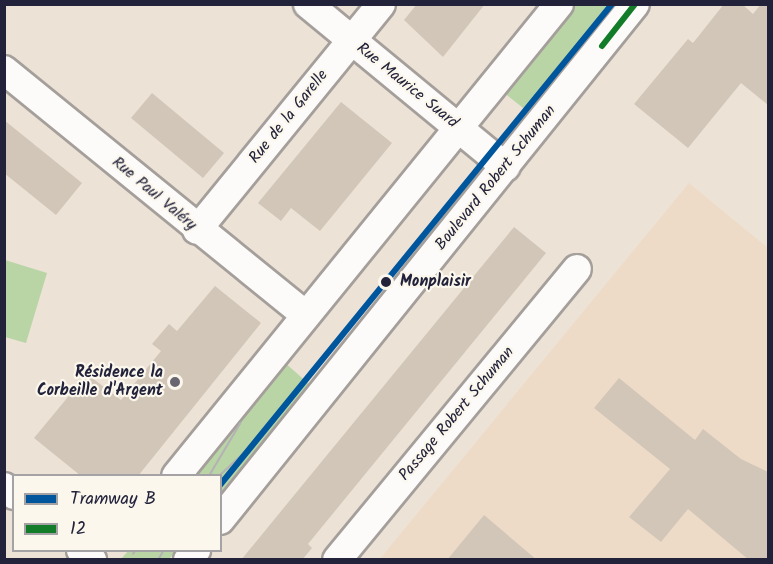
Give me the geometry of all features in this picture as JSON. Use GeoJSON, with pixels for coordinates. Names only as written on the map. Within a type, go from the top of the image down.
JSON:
{"type":"FeatureCollection","features":[{"type":"Feature","properties":{"kind":"street","name":"Rue Maurice Suard"},"geometry":{"type":"LineString","coordinates":[[308,4],[506,167]]}},
{"type":"Feature","properties":{"kind":"street","name":"Rue de la Garelle"},"geometry":{"type":"LineString","coordinates":[[198,230],[381,4]]}},
{"type":"Feature","properties":{"kind":"street"},"geometry":{"type":"LineString","coordinates":[[178,474],[559,4]]}},
{"type":"Feature","properties":{"kind":"street","name":"Boulevard Robert Schuman"},"geometry":{"type":"LineString","coordinates":[[222,518],[635,4]]}},
{"type":"Feature","properties":{"kind":"street","name":"Rue Paul Valéry"},"geometry":{"type":"LineString","coordinates":[[4,70],[198,230],[306,315]]}},
{"type":"Feature","properties":{"kind":"street","name":"Passage Robert Schuman"},"geometry":{"type":"LineString","coordinates":[[337,560],[577,269]]}},
{"type":"Feature","properties":{"kind":"shaded area"},"geometry":{"type":"Polygon","coordinates":[[[689,183],[768,248],[768,559],[379,560],[689,183]]]}},
{"type":"Feature","properties":{"kind":"green space"},"geometry":{"type":"Polygon","coordinates":[[[575,5],[622,5],[532,115],[503,92],[575,5]]]}},
{"type":"Feature","properties":{"kind":"green space"},"geometry":{"type":"Polygon","coordinates":[[[5,260],[47,273],[26,343],[5,337],[5,260]]]}},
{"type":"Feature","properties":{"kind":"green space"},"geometry":{"type":"Polygon","coordinates":[[[283,361],[310,385],[222,495],[222,474],[192,474],[283,361]]]}},
{"type":"Feature","properties":{"kind":"green space"},"geometry":{"type":"Polygon","coordinates":[[[127,552],[176,552],[169,559],[121,559],[127,552]]]}},
{"type":"Feature","properties":{"kind":"building"},"geometry":{"type":"Polygon","coordinates":[[[417,4],[485,4],[443,57],[404,20],[417,4]]]}},
{"type":"Feature","properties":{"kind":"building"},"geometry":{"type":"Polygon","coordinates":[[[724,4],[742,4],[753,14],[761,4],[768,4],[768,105],[741,83],[688,148],[634,104],[688,39],[693,43],[724,4]]]}},
{"type":"Feature","properties":{"kind":"building"},"geometry":{"type":"Polygon","coordinates":[[[152,93],[224,153],[203,178],[131,118],[152,93]]]}},
{"type":"Feature","properties":{"kind":"building"},"geometry":{"type":"Polygon","coordinates":[[[341,102],[392,143],[320,231],[291,208],[281,221],[258,203],[341,102]]]}},
{"type":"Feature","properties":{"kind":"building"},"geometry":{"type":"Polygon","coordinates":[[[4,120],[82,183],[56,215],[4,173],[4,120]]]}},
{"type":"Feature","properties":{"kind":"building"},"geometry":{"type":"Polygon","coordinates":[[[514,227],[546,253],[308,544],[312,548],[302,560],[241,560],[514,227]]]}},
{"type":"Feature","properties":{"kind":"building","name":"Résidence la Corbeille d'Argent"},"geometry":{"type":"Polygon","coordinates":[[[215,286],[261,323],[140,474],[79,474],[34,438],[87,374],[121,400],[161,351],[152,344],[169,324],[177,331],[215,286]]]}},
{"type":"Feature","properties":{"kind":"building"},"geometry":{"type":"Polygon","coordinates":[[[619,378],[695,440],[703,429],[741,459],[768,472],[768,560],[749,560],[688,509],[661,542],[629,517],[670,469],[594,408],[619,378]]]}},
{"type":"Feature","properties":{"kind":"building"},"geometry":{"type":"Polygon","coordinates":[[[484,515],[537,560],[447,560],[484,515]]]}},
{"type":"Feature","properties":{"kind":"tram line","name":"B"},"geometry":{"type":"LineString","coordinates":[[222,483],[612,4]]}},
{"type":"Feature","properties":{"kind":"tram line"},"geometry":{"type":"LineString","coordinates":[[210,474],[240,424]]}},
{"type":"Feature","properties":{"kind":"tram line"},"geometry":{"type":"LineString","coordinates":[[221,474],[259,439]]}},
{"type":"Feature","properties":{"kind":"tram line"},"geometry":{"type":"LineString","coordinates":[[158,560],[163,552]]}},
{"type":"Feature","properties":{"kind":"transit line","name":"12"},"geometry":{"type":"LineString","coordinates":[[602,46],[635,4]]}},
{"type":"Feature","properties":{"kind":"place","name":"Monplaisir"},"geometry":{"type":"Point","coordinates":[386,282]}},
{"type":"Feature","properties":{"kind":"place","name":"Résidence la Corbeille d'Argent"},"geometry":{"type":"Point","coordinates":[175,382]}}]}
